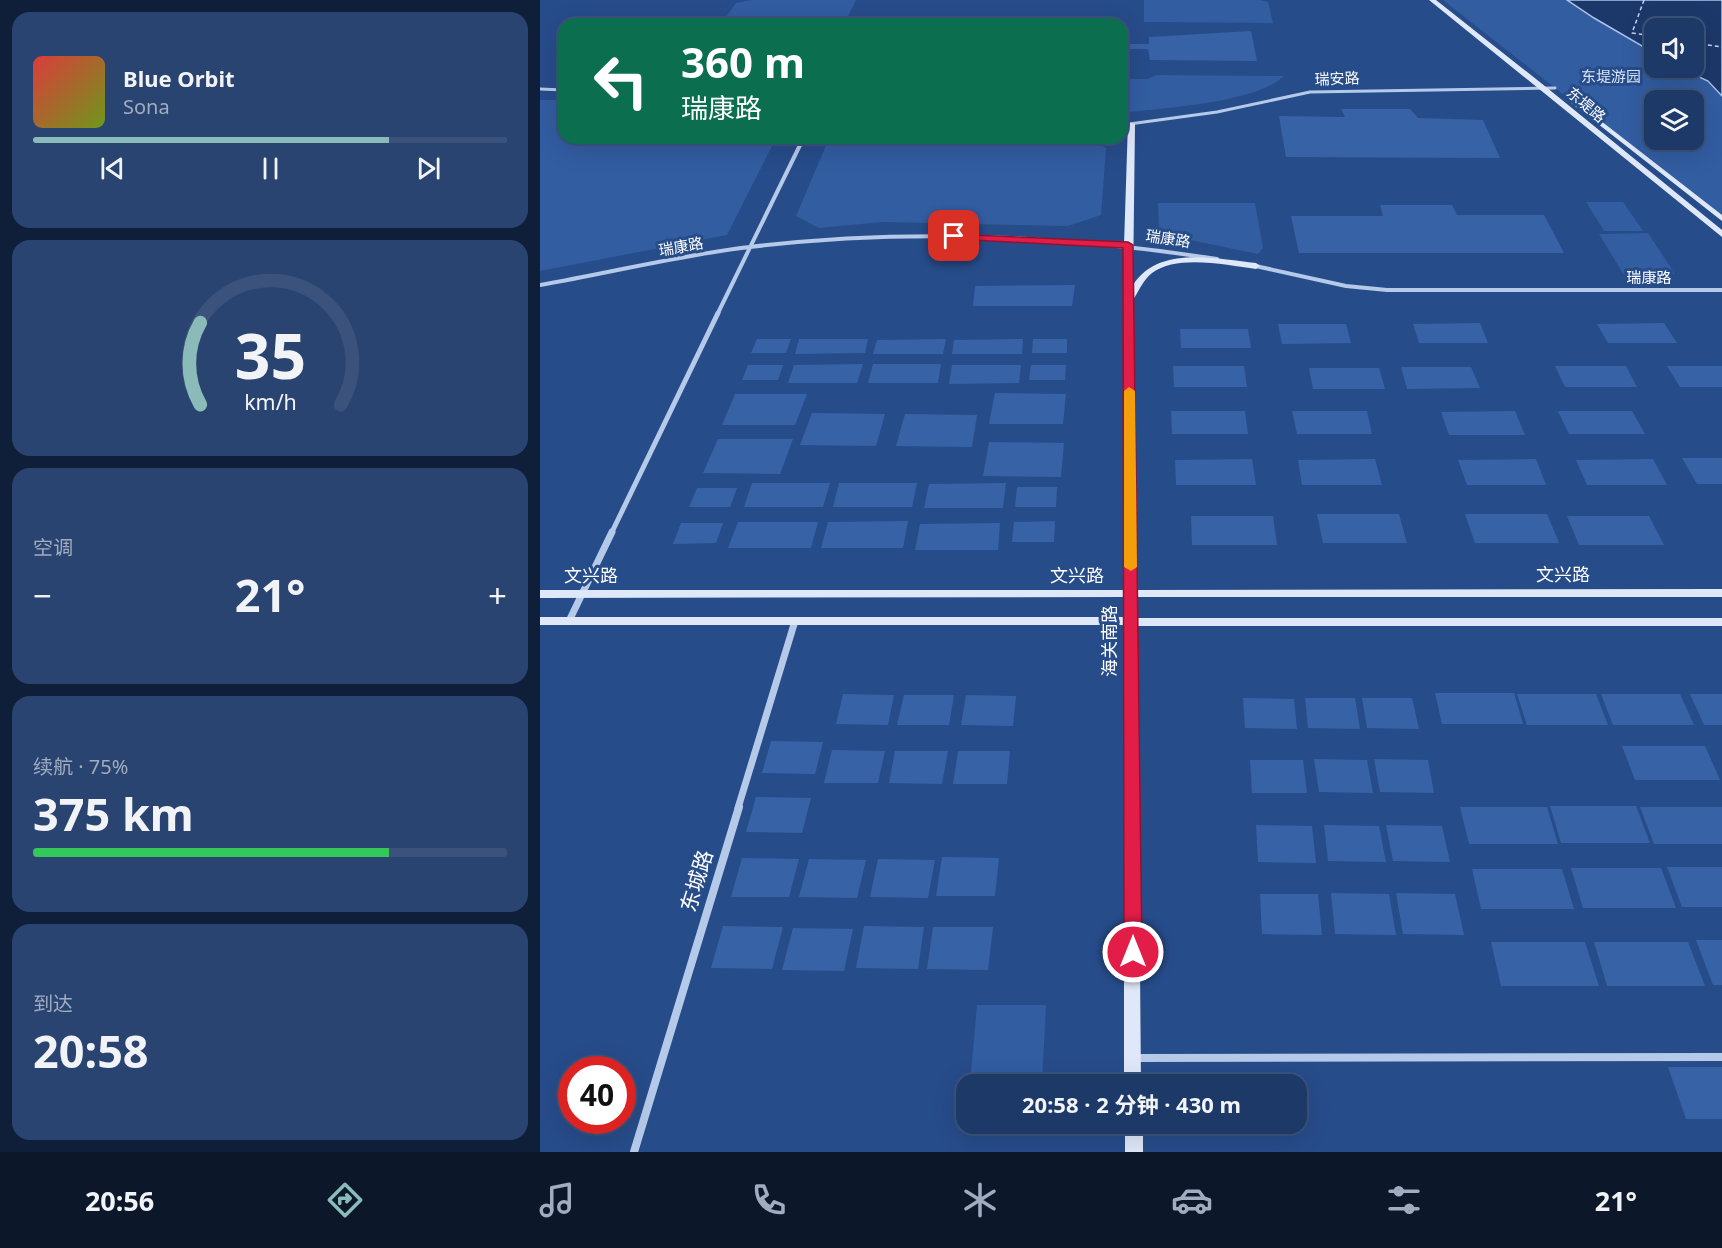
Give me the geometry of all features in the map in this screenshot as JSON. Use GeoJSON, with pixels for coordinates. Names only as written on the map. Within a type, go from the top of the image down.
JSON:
{"type":"FeatureCollection","features":[{"type":"Feature","properties":{"kind":"main road","name":"东堤路"},"geometry":{"type":"LineString","coordinates":[[1432,0],[1544,88],[1722,234]]}},
{"type":"Feature","properties":{"kind":"main road"},"geometry":{"type":"LineString","coordinates":[[1443,0],[1722,219]]}},
{"type":"Feature","properties":{"kind":"main road","name":"海关南路"},"geometry":{"type":"LineString","coordinates":[[1126,144],[1133,1074]]}},
{"type":"Feature","properties":{"kind":"main road"},"geometry":{"type":"LineString","coordinates":[[1128,300],[1146,274],[1162,266],[1198,261],[1256,266]]}},
{"type":"Feature","properties":{"kind":"main road","name":"文兴路"},"geometry":{"type":"LineString","coordinates":[[540,594],[1722,592]]}},
{"type":"Feature","properties":{"kind":"main road"},"geometry":{"type":"LineString","coordinates":[[540,621],[1722,622]]}},
{"type":"Feature","properties":{"kind":"main road"},"geometry":{"type":"LineString","coordinates":[[1134,1134],[1134,1152]]}},
{"type":"Feature","properties":{"kind":"street","name":"瑞安路"},"geometry":{"type":"LineString","coordinates":[[1128,124],[1217,112],[1310,92],[1556,88]]}},
{"type":"Feature","properties":{"kind":"street"},"geometry":{"type":"LineString","coordinates":[[540,90],[558,90]]}},
{"type":"Feature","properties":{"kind":"street"},"geometry":{"type":"LineString","coordinates":[[569,621],[800,144]]}},
{"type":"Feature","properties":{"kind":"street","name":"瑞康路"},"geometry":{"type":"LineString","coordinates":[[540,285],[750,248],[848,239],[954,236],[1128,245],[1256,266],[1347,286],[1387,290],[1722,290]]}},
{"type":"Feature","properties":{"kind":"street","name":"东城路"},"geometry":{"type":"LineString","coordinates":[[634,1152],[795,621]]}},
{"type":"Feature","properties":{"kind":"street"},"geometry":{"type":"LineString","coordinates":[[1133,1058],[1722,1057]]}},
{"type":"Feature","properties":{"kind":"green space"},"geometry":{"type":"Polygon","coordinates":[[[751,0],[856,0],[847,18],[725,18],[736,3],[751,0]]]}},
{"type":"Feature","properties":{"kind":"green space"},"geometry":{"type":"Polygon","coordinates":[[[1144,0],[1260,0],[1268,2],[1273,23],[1144,22],[1144,0]]]}},
{"type":"Feature","properties":{"kind":"green space","name":"东堤游园"},"geometry":{"type":"Polygon","coordinates":[[[1443,0],[1567,0],[1644,47],[1644,78],[1702,78],[1708,81],[1722,96],[1722,219],[1443,0]]]}},
{"type":"Feature","properties":{"kind":"green space"},"geometry":{"type":"Polygon","coordinates":[[[1157,75],[1284,76],[1271,85],[1231,98],[1128,112],[1128,79],[1147,79],[1157,75]]]}},
{"type":"Feature","properties":{"kind":"green space"},"geometry":{"type":"Polygon","coordinates":[[[540,100],[558,100],[558,144],[773,144],[727,235],[540,271],[540,100]]]}},
{"type":"Feature","properties":{"kind":"green space"},"geometry":{"type":"Polygon","coordinates":[[[827,144],[1099,144],[1106,148],[1101,215],[1068,226],[882,222],[819,228],[796,216],[827,144]]]}},
{"type":"Feature","properties":{"kind":"green space"},"geometry":{"type":"Polygon","coordinates":[[[1586,202],[1623,202],[1643,231],[1604,231],[1586,202]]]}},
{"type":"Feature","properties":{"kind":"green space"},"geometry":{"type":"Polygon","coordinates":[[[1158,203],[1255,203],[1263,248],[1258,254],[1166,235],[1159,230],[1158,203]]]}},
{"type":"Feature","properties":{"kind":"green space"},"geometry":{"type":"Polygon","coordinates":[[[1648,233],[1675,274],[1624,275],[1599,234],[1648,233]]]}},
{"type":"Feature","properties":{"kind":"green space"},"geometry":{"type":"Polygon","coordinates":[[[977,1005],[1046,1005],[1043,1074],[971,1074],[977,1005]]]}},
{"type":"Feature","properties":{"kind":"shaded area"},"geometry":{"type":"Polygon","coordinates":[[[1567,0],[1722,0],[1722,96],[1708,81],[1702,78],[1704,78],[1704,18],[1644,18],[1644,47],[1567,0]]]}},
{"type":"Feature","properties":{"kind":"building"},"geometry":{"type":"Polygon","coordinates":[[[1251,31],[1257,61],[1150,60],[1148,49],[1128,49],[1128,44],[1149,44],[1149,37],[1251,31]]]}},
{"type":"Feature","properties":{"kind":"building"},"geometry":{"type":"Polygon","coordinates":[[[1341,109],[1410,109],[1418,118],[1483,120],[1500,158],[1286,157],[1279,116],[1345,117],[1341,109]]]}},
{"type":"Feature","properties":{"kind":"building"},"geometry":{"type":"Polygon","coordinates":[[[1380,205],[1452,205],[1457,215],[1544,215],[1564,253],[1299,253],[1291,216],[1383,216],[1380,205]]]}},
{"type":"Feature","properties":{"kind":"building"},"geometry":{"type":"Polygon","coordinates":[[[1075,285],[1072,306],[973,306],[975,286],[1075,285]]]}},
{"type":"Feature","properties":{"kind":"building"},"geometry":{"type":"Polygon","coordinates":[[[1480,323],[1488,343],[1419,343],[1413,324],[1480,323]]]}},
{"type":"Feature","properties":{"kind":"building"},"geometry":{"type":"Polygon","coordinates":[[[1664,323],[1677,343],[1608,343],[1597,324],[1664,323]]]}},
{"type":"Feature","properties":{"kind":"building"},"geometry":{"type":"Polygon","coordinates":[[[1278,324],[1346,324],[1351,343],[1282,344],[1278,324]]]}},
{"type":"Feature","properties":{"kind":"building"},"geometry":{"type":"Polygon","coordinates":[[[1180,329],[1248,329],[1251,348],[1181,348],[1180,329]]]}},
{"type":"Feature","properties":{"kind":"building"},"geometry":{"type":"Polygon","coordinates":[[[757,339],[791,339],[786,353],[751,353],[757,339]]]}},
{"type":"Feature","properties":{"kind":"building"},"geometry":{"type":"Polygon","coordinates":[[[799,339],[868,339],[865,353],[795,354],[799,339]]]}},
{"type":"Feature","properties":{"kind":"building"},"geometry":{"type":"Polygon","coordinates":[[[946,339],[943,354],[873,354],[877,340],[946,339]]]}},
{"type":"Feature","properties":{"kind":"building"},"geometry":{"type":"Polygon","coordinates":[[[1023,339],[1022,354],[952,354],[954,340],[1023,339]]]}},
{"type":"Feature","properties":{"kind":"building"},"geometry":{"type":"Polygon","coordinates":[[[1033,339],[1067,339],[1067,353],[1032,353],[1033,339]]]}},
{"type":"Feature","properties":{"kind":"building"},"geometry":{"type":"Polygon","coordinates":[[[863,364],[857,383],[788,383],[794,365],[863,364]]]}},
{"type":"Feature","properties":{"kind":"building"},"geometry":{"type":"Polygon","coordinates":[[[873,364],[941,364],[938,383],[868,383],[873,364]]]}},
{"type":"Feature","properties":{"kind":"building"},"geometry":{"type":"Polygon","coordinates":[[[748,365],[783,365],[778,380],[742,380],[748,365]]]}},
{"type":"Feature","properties":{"kind":"building"},"geometry":{"type":"Polygon","coordinates":[[[952,365],[1021,365],[1019,383],[949,384],[952,365]]]}},
{"type":"Feature","properties":{"kind":"building"},"geometry":{"type":"Polygon","coordinates":[[[1031,365],[1066,365],[1065,380],[1029,380],[1031,365]]]}},
{"type":"Feature","properties":{"kind":"building"},"geometry":{"type":"Polygon","coordinates":[[[1173,366],[1244,366],[1247,387],[1174,387],[1173,366]]]}},
{"type":"Feature","properties":{"kind":"building"},"geometry":{"type":"Polygon","coordinates":[[[1555,366],[1626,366],[1637,387],[1565,387],[1555,366]]]}},
{"type":"Feature","properties":{"kind":"building"},"geometry":{"type":"Polygon","coordinates":[[[1667,366],[1722,366],[1722,387],[1680,387],[1667,366]]]}},
{"type":"Feature","properties":{"kind":"building"},"geometry":{"type":"Polygon","coordinates":[[[1401,367],[1471,367],[1480,388],[1407,389],[1401,367]]]}},
{"type":"Feature","properties":{"kind":"building"},"geometry":{"type":"Polygon","coordinates":[[[1309,368],[1379,368],[1385,389],[1313,389],[1309,368]]]}},
{"type":"Feature","properties":{"kind":"building"},"geometry":{"type":"Polygon","coordinates":[[[995,393],[1066,394],[1063,424],[989,424],[995,393]]]}},
{"type":"Feature","properties":{"kind":"building"},"geometry":{"type":"Polygon","coordinates":[[[735,394],[807,394],[795,425],[722,425],[735,394]]]}},
{"type":"Feature","properties":{"kind":"building"},"geometry":{"type":"Polygon","coordinates":[[[1171,411],[1245,411],[1248,434],[1172,434],[1171,411]]]}},
{"type":"Feature","properties":{"kind":"building"},"geometry":{"type":"Polygon","coordinates":[[[1292,411],[1367,411],[1372,434],[1297,434],[1292,411]]]}},
{"type":"Feature","properties":{"kind":"building"},"geometry":{"type":"Polygon","coordinates":[[[1515,411],[1525,435],[1449,435],[1441,412],[1515,411]]]}},
{"type":"Feature","properties":{"kind":"building"},"geometry":{"type":"Polygon","coordinates":[[[1558,411],[1632,411],[1645,434],[1569,434],[1558,411]]]}},
{"type":"Feature","properties":{"kind":"building"},"geometry":{"type":"Polygon","coordinates":[[[812,413],[885,414],[876,446],[800,445],[812,413]]]}},
{"type":"Feature","properties":{"kind":"building"},"geometry":{"type":"Polygon","coordinates":[[[905,414],[977,415],[972,447],[896,446],[905,414]]]}},
{"type":"Feature","properties":{"kind":"building"},"geometry":{"type":"Polygon","coordinates":[[[718,439],[793,439],[780,474],[703,473],[718,439]]]}},
{"type":"Feature","properties":{"kind":"building"},"geometry":{"type":"Polygon","coordinates":[[[989,442],[1064,443],[1061,477],[983,476],[989,442]]]}},
{"type":"Feature","properties":{"kind":"building"},"geometry":{"type":"Polygon","coordinates":[[[1682,458],[1722,458],[1722,484],[1697,484],[1682,458]]]}},
{"type":"Feature","properties":{"kind":"building"},"geometry":{"type":"Polygon","coordinates":[[[1252,459],[1256,485],[1176,485],[1175,460],[1252,459]]]}},
{"type":"Feature","properties":{"kind":"building"},"geometry":{"type":"Polygon","coordinates":[[[1375,459],[1382,485],[1302,485],[1298,460],[1375,459]]]}},
{"type":"Feature","properties":{"kind":"building"},"geometry":{"type":"Polygon","coordinates":[[[1536,459],[1546,485],[1467,485],[1458,460],[1536,459]]]}},
{"type":"Feature","properties":{"kind":"building"},"geometry":{"type":"Polygon","coordinates":[[[1653,459],[1667,485],[1587,485],[1576,460],[1653,459]]]}},
{"type":"Feature","properties":{"kind":"building"},"geometry":{"type":"Polygon","coordinates":[[[752,483],[830,483],[823,507],[744,507],[752,483]]]}},
{"type":"Feature","properties":{"kind":"building"},"geometry":{"type":"Polygon","coordinates":[[[839,483],[917,483],[912,507],[833,507],[839,483]]]}},
{"type":"Feature","properties":{"kind":"building"},"geometry":{"type":"Polygon","coordinates":[[[1006,483],[1003,508],[924,508],[929,484],[1006,483]]]}},
{"type":"Feature","properties":{"kind":"building"},"geometry":{"type":"Polygon","coordinates":[[[1017,487],[1057,487],[1056,507],[1015,507],[1017,487]]]}},
{"type":"Feature","properties":{"kind":"building"},"geometry":{"type":"Polygon","coordinates":[[[697,488],[737,488],[730,507],[689,507],[697,488]]]}},
{"type":"Feature","properties":{"kind":"building"},"geometry":{"type":"Polygon","coordinates":[[[1317,514],[1399,514],[1407,543],[1323,543],[1317,514]]]}},
{"type":"Feature","properties":{"kind":"building"},"geometry":{"type":"Polygon","coordinates":[[[1465,514],[1547,514],[1559,543],[1475,543],[1465,514]]]}},
{"type":"Feature","properties":{"kind":"building"},"geometry":{"type":"Polygon","coordinates":[[[1191,516],[1273,516],[1277,545],[1192,545],[1191,516]]]}},
{"type":"Feature","properties":{"kind":"building"},"geometry":{"type":"Polygon","coordinates":[[[1567,516],[1649,516],[1664,545],[1579,545],[1567,516]]]}},
{"type":"Feature","properties":{"kind":"building"},"geometry":{"type":"Polygon","coordinates":[[[908,521],[903,548],[821,548],[828,522],[908,521]]]}},
{"type":"Feature","properties":{"kind":"building"},"geometry":{"type":"Polygon","coordinates":[[[1055,521],[1054,542],[1012,542],[1014,522],[1055,521]]]}},
{"type":"Feature","properties":{"kind":"building"},"geometry":{"type":"Polygon","coordinates":[[[738,522],[818,522],[811,548],[728,548],[738,522]]]}},
{"type":"Feature","properties":{"kind":"building"},"geometry":{"type":"Polygon","coordinates":[[[681,523],[723,523],[716,543],[673,544],[681,523]]]}},
{"type":"Feature","properties":{"kind":"building"},"geometry":{"type":"Polygon","coordinates":[[[1000,523],[998,550],[915,550],[920,524],[1000,523]]]}},
{"type":"Feature","properties":{"kind":"building"},"geometry":{"type":"Polygon","coordinates":[[[1435,693],[1514,693],[1523,724],[1442,724],[1435,693]]]}},
{"type":"Feature","properties":{"kind":"building"},"geometry":{"type":"Polygon","coordinates":[[[843,694],[894,695],[888,725],[836,724],[843,694]]]}},
{"type":"Feature","properties":{"kind":"building"},"geometry":{"type":"Polygon","coordinates":[[[1517,694],[1596,694],[1608,725],[1527,725],[1517,694]]]}},
{"type":"Feature","properties":{"kind":"building"},"geometry":{"type":"Polygon","coordinates":[[[1601,694],[1680,694],[1694,725],[1613,725],[1601,694]]]}},
{"type":"Feature","properties":{"kind":"building"},"geometry":{"type":"Polygon","coordinates":[[[1690,694],[1722,694],[1722,725],[1704,725],[1690,694]]]}},
{"type":"Feature","properties":{"kind":"building"},"geometry":{"type":"Polygon","coordinates":[[[904,695],[954,695],[949,725],[897,725],[904,695]]]}},
{"type":"Feature","properties":{"kind":"building"},"geometry":{"type":"Polygon","coordinates":[[[966,695],[1016,696],[1013,726],[961,725],[966,695]]]}},
{"type":"Feature","properties":{"kind":"building"},"geometry":{"type":"Polygon","coordinates":[[[1243,698],[1294,699],[1297,729],[1245,728],[1243,698]]]}},
{"type":"Feature","properties":{"kind":"building"},"geometry":{"type":"Polygon","coordinates":[[[1305,698],[1355,698],[1360,729],[1308,728],[1305,698]]]}},
{"type":"Feature","properties":{"kind":"building"},"geometry":{"type":"Polygon","coordinates":[[[1362,698],[1412,698],[1419,729],[1367,728],[1362,698]]]}},
{"type":"Feature","properties":{"kind":"building"},"geometry":{"type":"Polygon","coordinates":[[[771,741],[823,742],[815,774],[762,773],[771,741]]]}},
{"type":"Feature","properties":{"kind":"building"},"geometry":{"type":"Polygon","coordinates":[[[1622,746],[1705,746],[1720,780],[1635,780],[1622,746]]]}},
{"type":"Feature","properties":{"kind":"building"},"geometry":{"type":"Polygon","coordinates":[[[832,750],[885,751],[878,783],[824,783],[832,750]]]}},
{"type":"Feature","properties":{"kind":"building"},"geometry":{"type":"Polygon","coordinates":[[[895,751],[948,751],[942,784],[889,783],[895,751]]]}},
{"type":"Feature","properties":{"kind":"building"},"geometry":{"type":"Polygon","coordinates":[[[958,751],[1010,751],[1007,784],[953,784],[958,751]]]}},
{"type":"Feature","properties":{"kind":"building"},"geometry":{"type":"Polygon","coordinates":[[[1314,759],[1367,760],[1373,793],[1319,792],[1314,759]]]}},
{"type":"Feature","properties":{"kind":"building"},"geometry":{"type":"Polygon","coordinates":[[[1374,759],[1428,760],[1434,793],[1380,792],[1374,759]]]}},
{"type":"Feature","properties":{"kind":"building"},"geometry":{"type":"Polygon","coordinates":[[[1250,760],[1303,760],[1307,793],[1252,793],[1250,760]]]}},
{"type":"Feature","properties":{"kind":"building"},"geometry":{"type":"Polygon","coordinates":[[[756,797],[811,798],[802,833],[746,832],[756,797]]]}},
{"type":"Feature","properties":{"kind":"building"},"geometry":{"type":"Polygon","coordinates":[[[1550,806],[1636,806],[1650,843],[1561,843],[1550,806]]]}},
{"type":"Feature","properties":{"kind":"building"},"geometry":{"type":"Polygon","coordinates":[[[1460,807],[1547,807],[1558,844],[1469,844],[1460,807]]]}},
{"type":"Feature","properties":{"kind":"building"},"geometry":{"type":"Polygon","coordinates":[[[1640,807],[1722,807],[1722,844],[1654,844],[1640,807]]]}},
{"type":"Feature","properties":{"kind":"building"},"geometry":{"type":"Polygon","coordinates":[[[1256,825],[1312,826],[1316,863],[1258,862],[1256,825]]]}},
{"type":"Feature","properties":{"kind":"building"},"geometry":{"type":"Polygon","coordinates":[[[1324,825],[1379,826],[1386,862],[1328,861],[1324,825]]]}},
{"type":"Feature","properties":{"kind":"building"},"geometry":{"type":"Polygon","coordinates":[[[1386,825],[1442,826],[1450,862],[1393,861],[1386,825]]]}},
{"type":"Feature","properties":{"kind":"building"},"geometry":{"type":"Polygon","coordinates":[[[942,857],[999,858],[995,896],[936,896],[942,857]]]}},
{"type":"Feature","properties":{"kind":"building"},"geometry":{"type":"Polygon","coordinates":[[[742,858],[799,859],[789,897],[731,897],[742,858]]]}},
{"type":"Feature","properties":{"kind":"building"},"geometry":{"type":"Polygon","coordinates":[[[809,859],[866,860],[857,898],[799,897],[809,859]]]}},
{"type":"Feature","properties":{"kind":"building"},"geometry":{"type":"Polygon","coordinates":[[[878,859],[935,860],[928,898],[870,897],[878,859]]]}},
{"type":"Feature","properties":{"kind":"building"},"geometry":{"type":"Polygon","coordinates":[[[1667,867],[1722,867],[1722,907],[1682,907],[1667,867]]]}},
{"type":"Feature","properties":{"kind":"building"},"geometry":{"type":"Polygon","coordinates":[[[1571,868],[1661,868],[1676,908],[1583,908],[1571,868]]]}},
{"type":"Feature","properties":{"kind":"building"},"geometry":{"type":"Polygon","coordinates":[[[1472,869],[1562,869],[1574,909],[1481,909],[1472,869]]]}},
{"type":"Feature","properties":{"kind":"building"},"geometry":{"type":"Polygon","coordinates":[[[1331,893],[1389,894],[1396,935],[1335,934],[1331,893]]]}},
{"type":"Feature","properties":{"kind":"building"},"geometry":{"type":"Polygon","coordinates":[[[1396,893],[1455,894],[1464,935],[1403,934],[1396,893]]]}},
{"type":"Feature","properties":{"kind":"building"},"geometry":{"type":"Polygon","coordinates":[[[1260,894],[1318,894],[1322,935],[1262,934],[1260,894]]]}},
{"type":"Feature","properties":{"kind":"building"},"geometry":{"type":"Polygon","coordinates":[[[723,926],[783,927],[772,969],[711,968],[723,926]]]}},
{"type":"Feature","properties":{"kind":"building"},"geometry":{"type":"Polygon","coordinates":[[[864,926],[924,927],[918,969],[856,968],[864,926]]]}},
{"type":"Feature","properties":{"kind":"building"},"geometry":{"type":"Polygon","coordinates":[[[933,927],[993,927],[988,970],[927,969],[933,927]]]}},
{"type":"Feature","properties":{"kind":"building"},"geometry":{"type":"Polygon","coordinates":[[[793,928],[853,929],[844,971],[782,970],[793,928]]]}},
{"type":"Feature","properties":{"kind":"building"},"geometry":{"type":"Polygon","coordinates":[[[1696,940],[1722,940],[1722,985],[1713,985],[1696,940]]]}},
{"type":"Feature","properties":{"kind":"building"},"geometry":{"type":"Polygon","coordinates":[[[1491,942],[1585,942],[1599,986],[1501,986],[1491,942]]]}},
{"type":"Feature","properties":{"kind":"building"},"geometry":{"type":"Polygon","coordinates":[[[1594,942],[1688,942],[1705,986],[1607,986],[1594,942]]]}},
{"type":"Feature","properties":{"kind":"building"},"geometry":{"type":"Polygon","coordinates":[[[1668,1067],[1722,1067],[1722,1119],[1686,1119],[1668,1067]]]}},
{"type":"Feature","properties":{"kind":"ferry route"},"geometry":{"type":"LineString","coordinates":[[1644,0],[1632,33],[1644,35]]}},
{"type":"Feature","properties":{"kind":"ferry route"},"geometry":{"type":"LineString","coordinates":[[1704,44],[1722,47]]}},
{"type":"Feature","properties":{"kind":"slow traffic"},"geometry":{"type":"LineString","coordinates":[[1129,391],[1131,567]]}},
{"type":"Feature","properties":{"kind":"route"},"geometry":{"type":"LineString","coordinates":[[954,236],[1128,245],[1133,952]]}}]}
